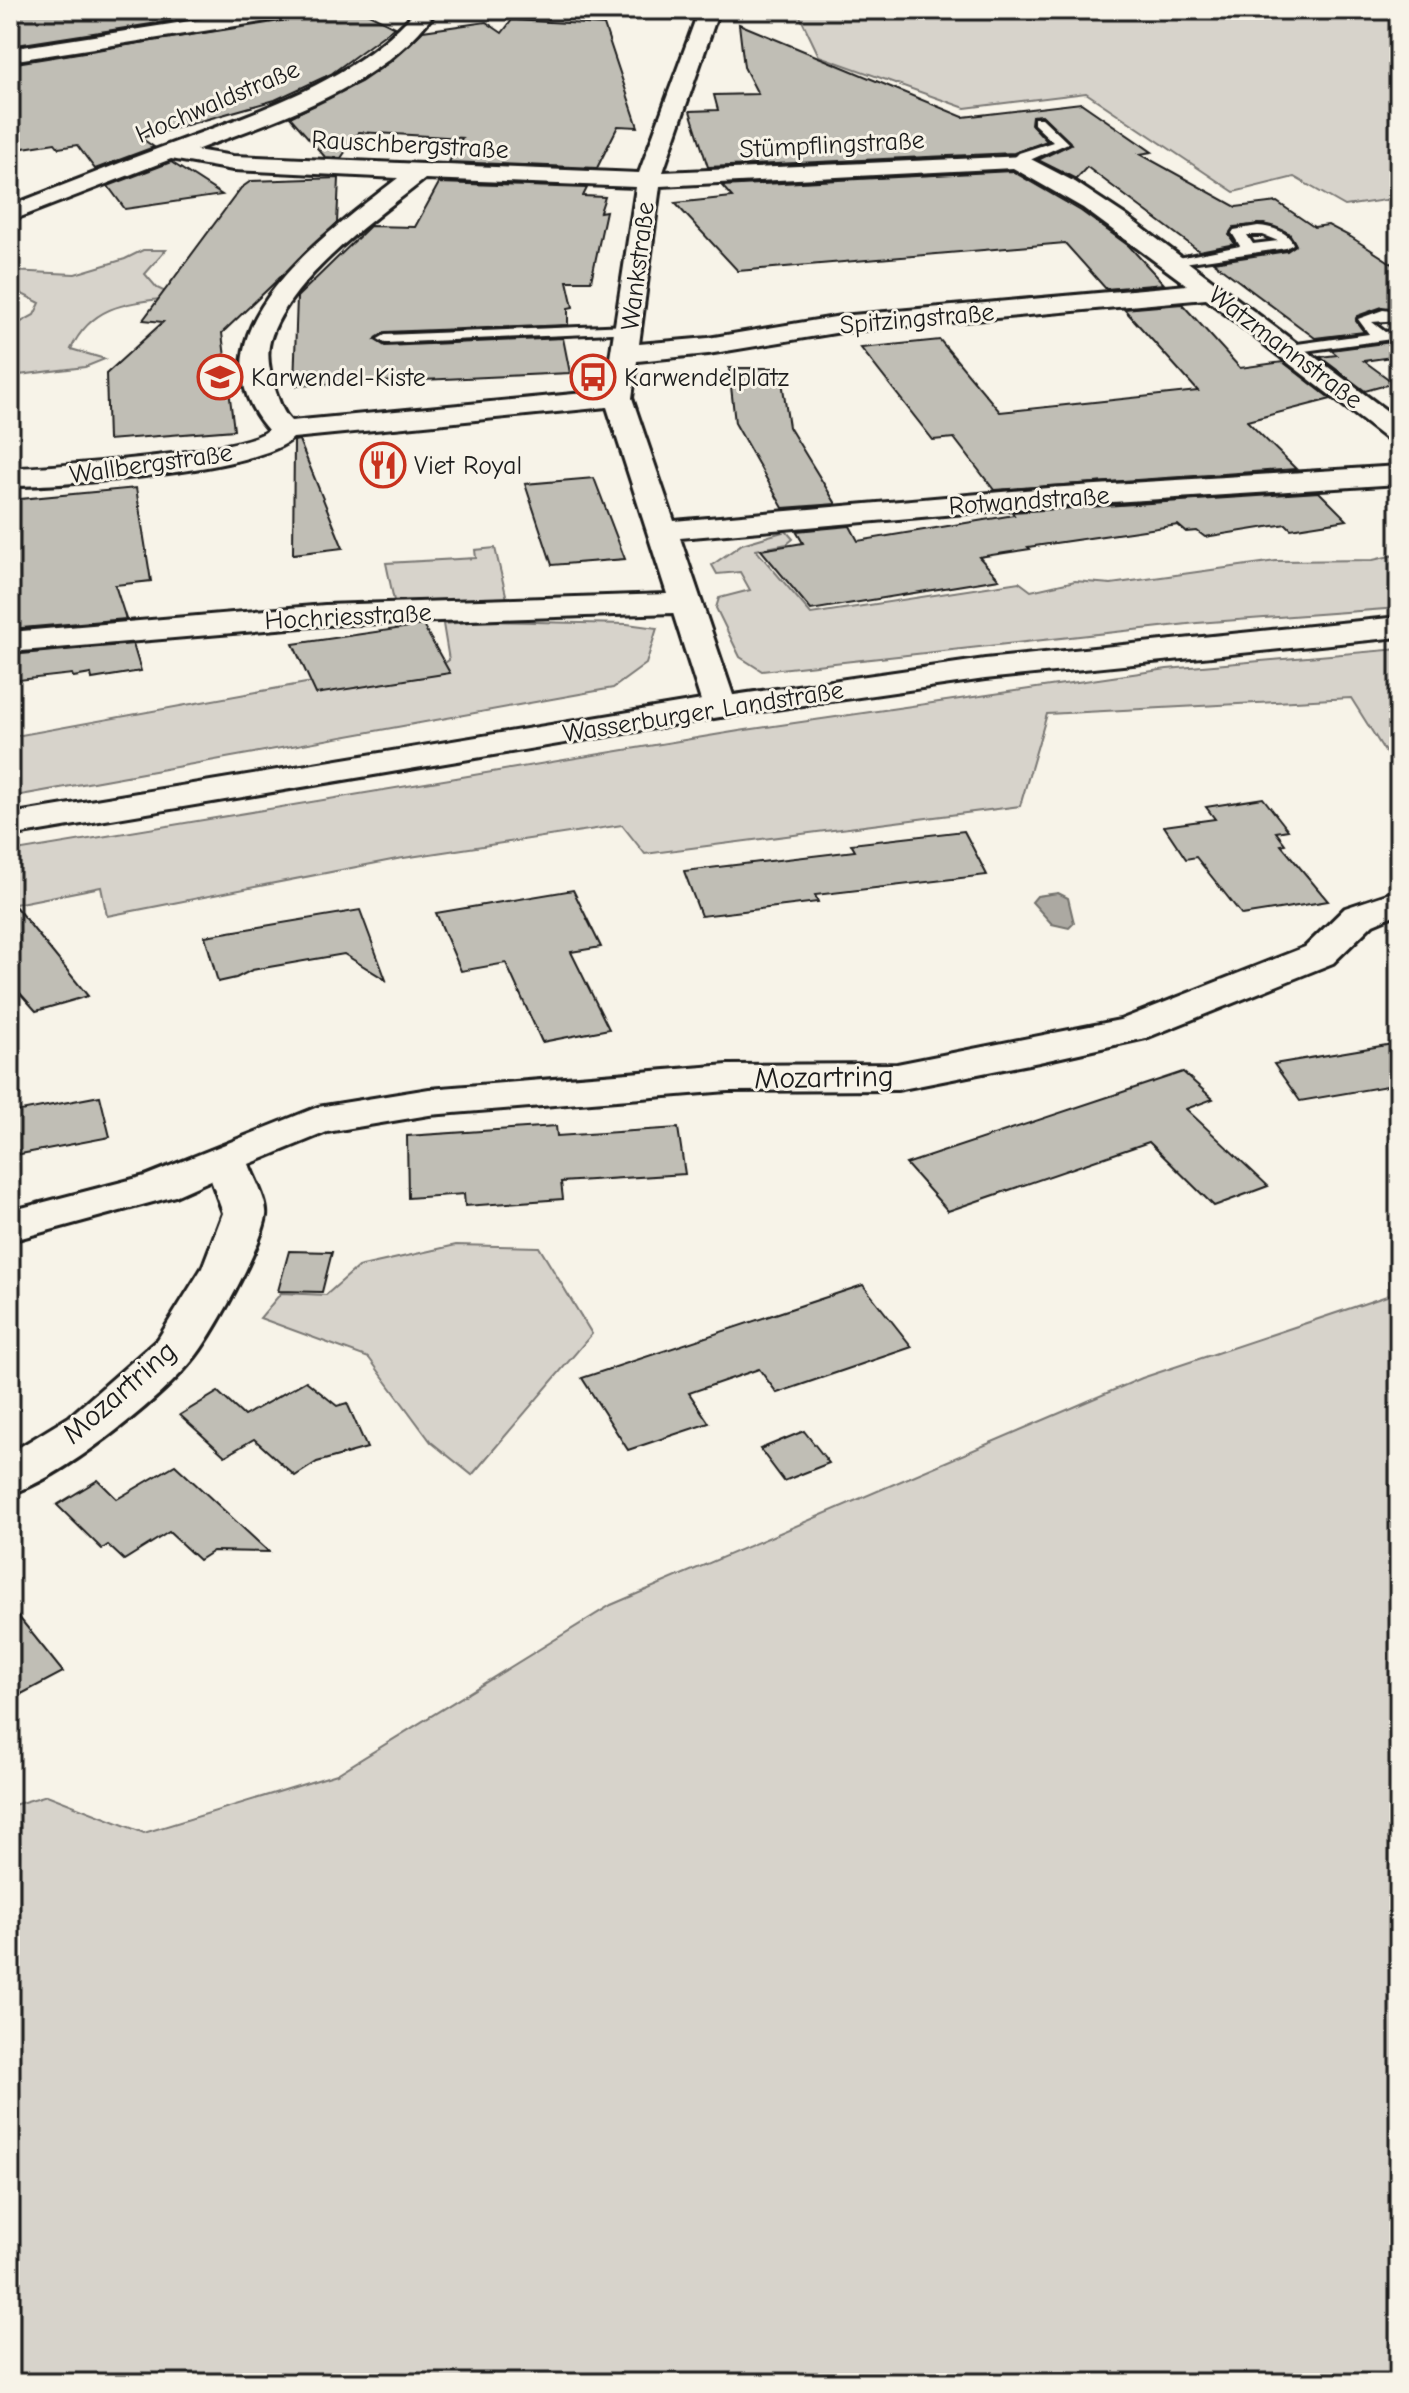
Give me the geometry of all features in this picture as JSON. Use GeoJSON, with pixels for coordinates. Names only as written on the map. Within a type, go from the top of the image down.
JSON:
{"type":"FeatureCollection","features":[{"type":"Feature","properties":{"kind":"street"},"geometry":{"type":"LineString","coordinates":[[10,55],[300,10]]}},
{"type":"Feature","properties":{"kind":"street","name":"Hochwaldstraße"},"geometry":{"type":"LineString","coordinates":[[10,214],[259,117],[334,82],[391,48],[417,25],[427,10]]}},
{"type":"Feature","properties":{"kind":"street","name":"Wankstraße"},"geometry":{"type":"LineString","coordinates":[[709,10],[649,178],[618,398],[720,707]]}},
{"type":"Feature","properties":{"kind":"street","name":"Rauschbergstraße"},"geometry":{"type":"LineString","coordinates":[[170,152],[233,163],[417,174],[614,181],[649,178]]}},
{"type":"Feature","properties":{"kind":"street","name":"Stümpflingstraße"},"geometry":{"type":"LineString","coordinates":[[649,178],[765,176],[1017,161]]}},
{"type":"Feature","properties":{"kind":"street","name":"Watzmannstraße"},"geometry":{"type":"LineString","coordinates":[[1017,161],[1075,194],[1170,261],[1290,349],[1399,435]]}},
{"type":"Feature","properties":{"kind":"street"},"geometry":{"type":"LineString","coordinates":[[417,174],[317,258],[273,310],[257,341],[256,372],[275,423],[285,430],[618,398]]}},
{"type":"Feature","properties":{"kind":"street","name":"Spitzingstraße"},"geometry":{"type":"LineString","coordinates":[[628,341],[708,349],[792,330],[841,324],[1210,291]]}},
{"type":"Feature","properties":{"kind":"street","name":"Wallbergstraße"},"geometry":{"type":"LineString","coordinates":[[10,477],[62,477],[236,452],[273,442],[285,430]]}},
{"type":"Feature","properties":{"kind":"street","name":"Rotwandstraße"},"geometry":{"type":"LineString","coordinates":[[660,531],[1048,497],[1399,475]]}},
{"type":"Feature","properties":{"kind":"street","name":"Hochriesstraße"},"geometry":{"type":"LineString","coordinates":[[10,642],[325,615],[686,603]]}},
{"type":"Feature","properties":{"kind":"street","name":"Wasserburger Landstraße"},"geometry":{"type":"LineString","coordinates":[[10,825],[720,707],[985,669],[1399,627]]}},
{"type":"Feature","properties":{"kind":"street","name":"Mozartring"},"geometry":{"type":"LineString","coordinates":[[10,1226],[160,1186],[318,1120],[429,1102],[728,1078],[897,1077],[1132,1029],[1319,955],[1359,916],[1396,901]]}},
{"type":"Feature","properties":{"kind":"street","name":"Mozartring"},"geometry":{"type":"LineString","coordinates":[[10,1476],[86,1429],[175,1350],[225,1268],[245,1213],[225,1158]]}},
{"type":"Feature","properties":{"kind":"lane"},"geometry":{"type":"LineString","coordinates":[[1017,161],[1023,156],[1062,143],[1038,121]]}},
{"type":"Feature","properties":{"kind":"lane","name":"Watzmannstraße"},"geometry":{"type":"LineString","coordinates":[[1170,261],[1249,249]]}},
{"type":"Feature","properties":{"kind":"lane"},"geometry":{"type":"LineString","coordinates":[[1381,336],[1365,323],[1365,319],[1383,314],[1399,316]]}},
{"type":"Feature","properties":{"kind":"lane"},"geometry":{"type":"LineString","coordinates":[[1290,349],[1399,334]]}},
{"type":"Feature","properties":{"kind":"lane"},"geometry":{"type":"LineString","coordinates":[[385,339],[628,341]]}},
{"type":"Feature","properties":{"kind":"shaded area"},"geometry":{"type":"Polygon","coordinates":[[[797,10],[1399,10],[1399,198],[1345,206],[1294,177],[1234,192],[1086,93],[965,108],[819,56],[797,10]]]}},
{"type":"Feature","properties":{"kind":"shaded area"},"geometry":{"type":"Polygon","coordinates":[[[143,250],[166,250],[145,274],[157,288],[176,297],[114,308],[90,322],[71,349],[105,359],[85,367],[10,376],[10,328],[34,315],[40,303],[10,288],[10,271],[75,274],[125,259],[143,250]]]}},
{"type":"Feature","properties":{"kind":"shaded area"},"geometry":{"type":"Polygon","coordinates":[[[786,531],[793,539],[787,544],[756,550],[811,614],[1019,582],[1031,591],[1075,581],[1111,584],[1276,561],[1373,560],[1399,554],[1399,608],[1197,623],[762,671],[740,657],[716,608],[719,598],[750,590],[740,572],[717,574],[712,565],[742,544],[786,531]]]}},
{"type":"Feature","properties":{"kind":"shaded area"},"geometry":{"type":"Polygon","coordinates":[[[495,548],[507,599],[394,601],[386,563],[476,558],[475,550],[495,548]]]}},
{"type":"Feature","properties":{"kind":"shaded area"},"geometry":{"type":"Polygon","coordinates":[[[484,621],[627,624],[657,628],[646,664],[613,688],[10,797],[10,737],[306,683],[425,676],[449,660],[443,624],[484,621]]]}},
{"type":"Feature","properties":{"kind":"shaded area"},"geometry":{"type":"Polygon","coordinates":[[[1399,649],[1399,774],[1351,698],[1047,714],[1020,806],[645,854],[622,825],[397,859],[107,916],[101,887],[10,905],[10,852],[739,731],[1167,669],[1399,649]]]}},
{"type":"Feature","properties":{"kind":"shaded area"},"geometry":{"type":"Polygon","coordinates":[[[1058,893],[1068,898],[1074,923],[1069,928],[1052,924],[1032,902],[1037,896],[1058,893]]]}},
{"type":"Feature","properties":{"kind":"shaded area"},"geometry":{"type":"Polygon","coordinates":[[[456,1245],[539,1247],[592,1334],[472,1475],[431,1442],[369,1358],[260,1318],[281,1293],[326,1295],[358,1267],[456,1245]]]}},
{"type":"Feature","properties":{"kind":"shaded area"},"geometry":{"type":"Polygon","coordinates":[[[1399,1292],[1399,2383],[10,2383],[10,1806],[47,1795],[144,1833],[337,1774],[611,1605],[1142,1378],[1399,1292]]]}},
{"type":"Feature","properties":{"kind":"building"},"geometry":{"type":"Polygon","coordinates":[[[10,10],[241,10],[10,46],[10,10]]]}},
{"type":"Feature","properties":{"kind":"building"},"geometry":{"type":"Polygon","coordinates":[[[344,10],[361,10],[395,27],[331,74],[275,100],[141,138],[154,147],[95,169],[77,145],[59,148],[55,143],[10,150],[10,64],[344,10]]]}},
{"type":"Feature","properties":{"kind":"building"},"geometry":{"type":"Polygon","coordinates":[[[512,20],[604,25],[638,127],[618,126],[597,168],[449,162],[462,138],[359,132],[341,158],[325,157],[290,117],[361,82],[390,62],[423,31],[486,22],[502,33],[512,20]]]}},
{"type":"Feature","properties":{"kind":"building"},"geometry":{"type":"Polygon","coordinates":[[[739,24],[963,117],[1081,103],[1152,152],[1140,154],[1236,207],[1277,202],[1314,227],[1328,225],[1351,237],[1399,268],[1399,309],[1382,307],[1357,316],[1356,321],[1364,332],[1315,338],[1213,262],[1287,251],[1296,245],[1289,233],[1264,224],[1234,227],[1229,235],[1235,244],[1199,251],[1087,167],[1076,179],[1038,160],[1071,144],[1042,115],[1032,116],[1031,124],[1047,141],[1014,153],[708,167],[690,111],[718,110],[714,95],[758,94],[744,67],[739,24]]]}},
{"type":"Feature","properties":{"kind":"building"},"geometry":{"type":"Polygon","coordinates":[[[171,162],[222,195],[125,209],[108,186],[171,162]]]}},
{"type":"Feature","properties":{"kind":"building"},"geometry":{"type":"Polygon","coordinates":[[[1012,171],[1081,211],[1129,246],[1164,284],[1106,289],[1065,243],[738,271],[675,203],[732,197],[722,186],[1012,171]]]}},
{"type":"Feature","properties":{"kind":"building"},"geometry":{"type":"Polygon","coordinates":[[[339,178],[337,223],[222,333],[234,430],[108,440],[106,374],[163,322],[143,320],[241,188],[251,181],[339,178]]]}},
{"type":"Feature","properties":{"kind":"building"},"geometry":{"type":"Polygon","coordinates":[[[439,183],[587,188],[583,196],[605,197],[600,212],[606,211],[591,281],[567,281],[573,307],[568,308],[568,325],[385,332],[375,340],[385,346],[563,338],[570,373],[294,386],[297,297],[370,226],[415,227],[439,183]]]}},
{"type":"Feature","properties":{"kind":"building"},"geometry":{"type":"Polygon","coordinates":[[[1182,304],[1240,368],[1283,362],[1331,399],[1247,421],[1296,469],[994,490],[954,438],[933,440],[861,348],[940,340],[1000,412],[1198,391],[1124,309],[1182,304]]]}},
{"type":"Feature","properties":{"kind":"building"},"geometry":{"type":"Polygon","coordinates":[[[1399,341],[1399,356],[1364,361],[1394,383],[1365,391],[1320,357],[1337,355],[1331,350],[1399,341]]]}},
{"type":"Feature","properties":{"kind":"building"},"geometry":{"type":"Polygon","coordinates":[[[729,368],[780,368],[789,427],[836,504],[783,508],[735,423],[729,368]]]}},
{"type":"Feature","properties":{"kind":"building"},"geometry":{"type":"Polygon","coordinates":[[[299,440],[343,548],[293,554],[294,441],[299,440]]]}},
{"type":"Feature","properties":{"kind":"building"},"geometry":{"type":"Polygon","coordinates":[[[594,478],[625,559],[552,565],[525,484],[594,478]]]}},
{"type":"Feature","properties":{"kind":"building"},"geometry":{"type":"Polygon","coordinates":[[[136,488],[151,581],[115,585],[126,619],[10,629],[10,556],[13,556],[10,500],[136,488]]]}},
{"type":"Feature","properties":{"kind":"building"},"geometry":{"type":"Polygon","coordinates":[[[1319,492],[1347,520],[1291,529],[1286,524],[1205,537],[1197,531],[1186,532],[1178,525],[1028,547],[1030,549],[979,557],[999,579],[811,610],[761,550],[803,543],[796,531],[850,526],[858,541],[1014,515],[1012,512],[1319,492]]]}},
{"type":"Feature","properties":{"kind":"building"},"geometry":{"type":"Polygon","coordinates":[[[423,625],[450,673],[316,694],[293,644],[423,625]]]}},
{"type":"Feature","properties":{"kind":"building"},"geometry":{"type":"Polygon","coordinates":[[[133,644],[141,671],[92,679],[91,674],[73,677],[72,674],[10,681],[10,655],[133,644]]]}},
{"type":"Feature","properties":{"kind":"building"},"geometry":{"type":"Polygon","coordinates":[[[1263,798],[1288,830],[1276,832],[1285,844],[1281,845],[1328,901],[1242,915],[1196,857],[1186,859],[1164,826],[1215,819],[1206,807],[1263,798]]]}},
{"type":"Feature","properties":{"kind":"building"},"geometry":{"type":"Polygon","coordinates":[[[964,831],[987,875],[815,895],[818,902],[701,916],[684,871],[855,851],[851,844],[964,831]]]}},
{"type":"Feature","properties":{"kind":"building"},"geometry":{"type":"Polygon","coordinates":[[[573,890],[601,947],[571,952],[609,1029],[542,1042],[506,963],[461,971],[436,913],[573,890]]]}},
{"type":"Feature","properties":{"kind":"building"},"geometry":{"type":"Polygon","coordinates":[[[10,900],[88,996],[36,1011],[10,982],[10,900]]]}},
{"type":"Feature","properties":{"kind":"building"},"geometry":{"type":"Polygon","coordinates":[[[360,910],[386,980],[344,954],[252,970],[218,982],[205,936],[360,910]]]}},
{"type":"Feature","properties":{"kind":"building"},"geometry":{"type":"Polygon","coordinates":[[[1399,1043],[1399,1084],[1300,1101],[1274,1064],[1399,1043]]]}},
{"type":"Feature","properties":{"kind":"building"},"geometry":{"type":"Polygon","coordinates":[[[1183,1072],[1213,1099],[1186,1109],[1268,1186],[1214,1206],[1149,1142],[948,1211],[906,1164],[1183,1072]]]}},
{"type":"Feature","properties":{"kind":"building"},"geometry":{"type":"Polygon","coordinates":[[[100,1096],[110,1137],[10,1156],[10,1113],[100,1096]]]}},
{"type":"Feature","properties":{"kind":"building"},"geometry":{"type":"Polygon","coordinates":[[[556,1126],[557,1136],[678,1128],[685,1174],[561,1182],[563,1199],[465,1206],[464,1194],[408,1198],[407,1136],[556,1126]]]}},
{"type":"Feature","properties":{"kind":"building"},"geometry":{"type":"Polygon","coordinates":[[[289,1251],[332,1252],[322,1292],[278,1291],[289,1251]]]}},
{"type":"Feature","properties":{"kind":"building"},"geometry":{"type":"Polygon","coordinates":[[[863,1285],[912,1347],[777,1393],[759,1369],[689,1393],[709,1423],[628,1450],[582,1378],[863,1285]]]}},
{"type":"Feature","properties":{"kind":"building"},"geometry":{"type":"Polygon","coordinates":[[[306,1381],[337,1406],[347,1403],[367,1448],[317,1462],[295,1476],[254,1439],[225,1456],[180,1415],[218,1392],[244,1416],[306,1381]]]}},
{"type":"Feature","properties":{"kind":"building"},"geometry":{"type":"Polygon","coordinates":[[[804,1431],[829,1463],[784,1481],[760,1449],[804,1431]]]}},
{"type":"Feature","properties":{"kind":"building"},"geometry":{"type":"Polygon","coordinates":[[[175,1465],[269,1552],[213,1551],[199,1560],[169,1532],[124,1560],[108,1545],[102,1549],[57,1505],[98,1480],[117,1499],[175,1465]]]}},
{"type":"Feature","properties":{"kind":"building"},"geometry":{"type":"Polygon","coordinates":[[[10,1606],[63,1672],[10,1700],[10,1606]]]}},
{"type":"Feature","properties":{"kind":"place","name":"Karwendel-Kiste"},"geometry":{"type":"Point","coordinates":[220,377]}},
{"type":"Feature","properties":{"kind":"place","name":"Karwendelplatz"},"geometry":{"type":"Point","coordinates":[593,377]}},
{"type":"Feature","properties":{"kind":"place","name":"Viet Royal"},"geometry":{"type":"Point","coordinates":[383,465]}}]}
